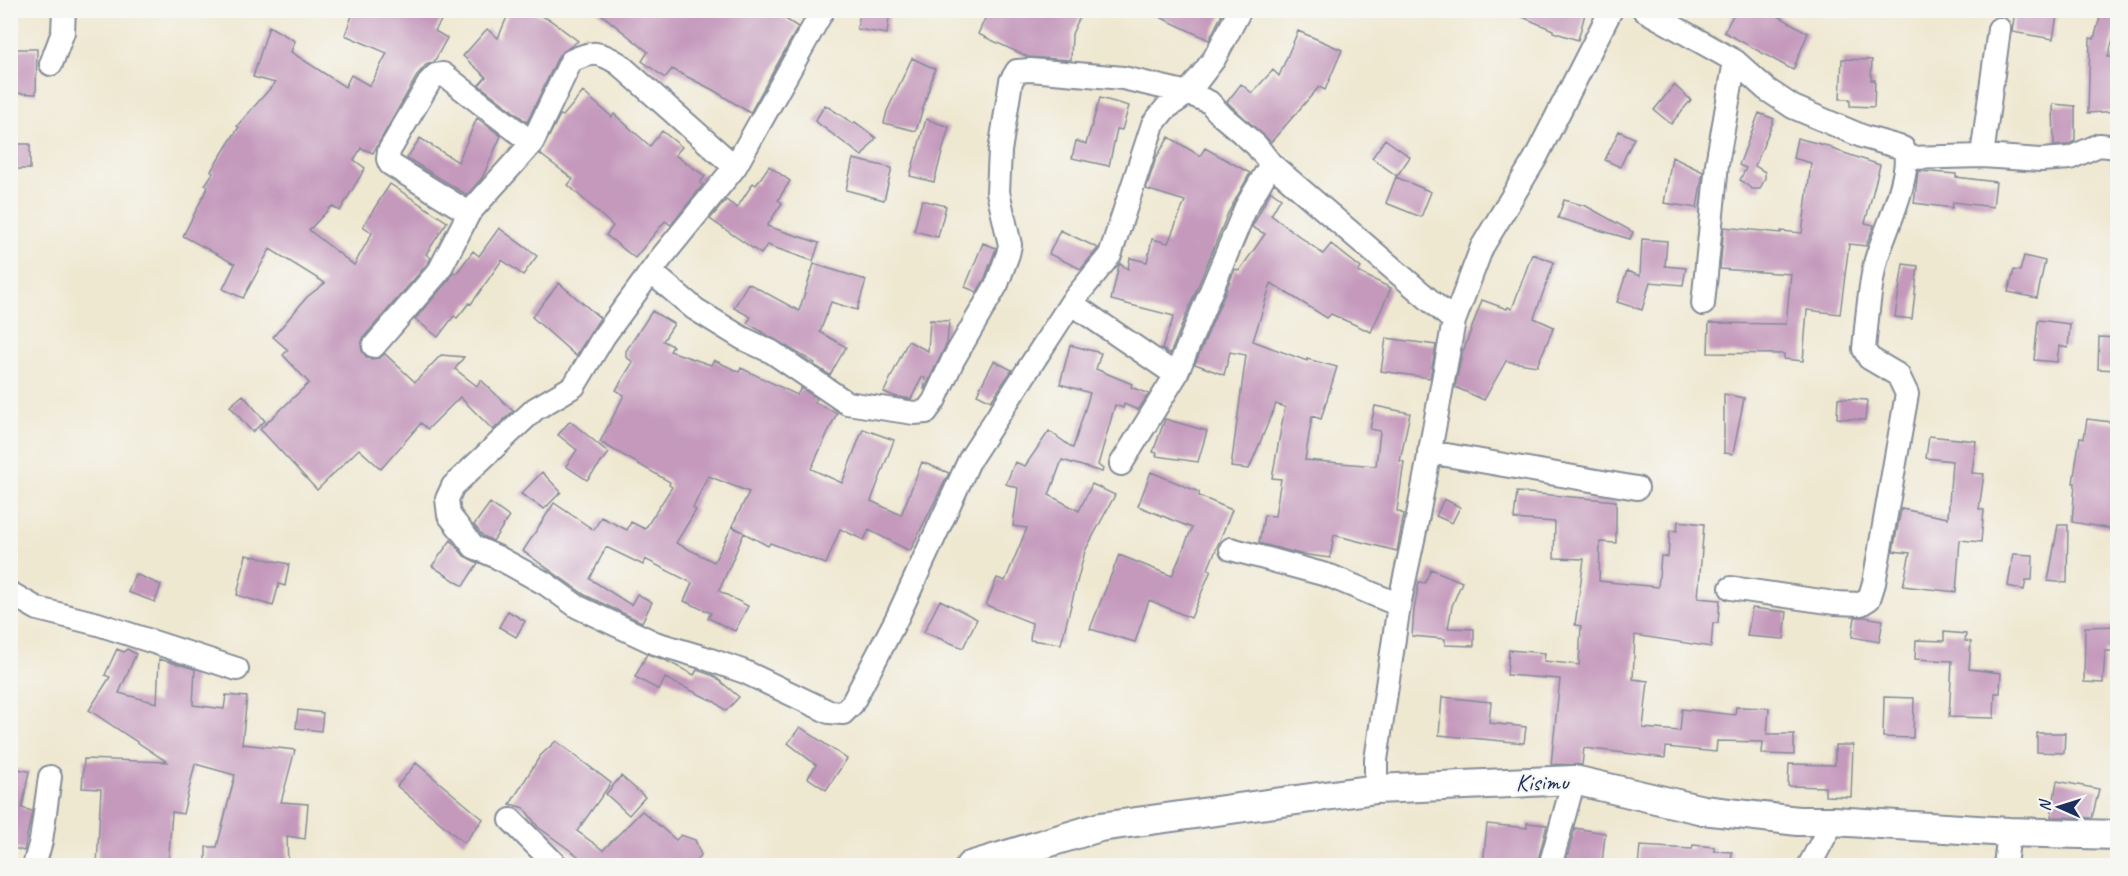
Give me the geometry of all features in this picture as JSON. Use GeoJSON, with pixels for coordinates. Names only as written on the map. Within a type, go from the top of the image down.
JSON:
{"type":"FeatureCollection","features":[{"type":"Feature","properties":{"kind":"street"},"geometry":{"type":"LineString","coordinates":[[51,64],[63,32],[64,10]]}},
{"type":"Feature","properties":{"kind":"street"},"geometry":{"type":"LineString","coordinates":[[823,10],[735,167],[651,272],[604,336],[574,386],[535,409],[453,486],[447,499],[449,515],[474,547],[546,584],[578,607],[655,643],[745,672],[829,712],[843,712],[852,704],[897,618],[970,459],[1071,303],[1110,255],[1153,124],[1165,109],[1188,93],[1214,59],[1240,10]]}},
{"type":"Feature","properties":{"kind":"street"},"geometry":{"type":"LineString","coordinates":[[1376,789],[1376,760],[1399,605],[1454,321],[1482,247],[1535,159],[1611,10]]}},
{"type":"Feature","properties":{"kind":"street"},"geometry":{"type":"LineString","coordinates":[[1644,10],[1735,61],[1766,89],[1794,107],[1864,137],[1903,148],[1907,158],[1898,198],[1876,262],[1864,349],[1869,358],[1898,375],[1907,394],[1874,583],[1869,599],[1861,604],[1834,603],[1731,588]]}},
{"type":"Feature","properties":{"kind":"street"},"geometry":{"type":"LineString","coordinates":[[1982,156],[1999,29]]}},
{"type":"Feature","properties":{"kind":"street"},"geometry":{"type":"LineString","coordinates":[[374,346],[439,271],[469,213],[532,143],[572,61],[587,54],[602,53],[619,64],[735,167]]}},
{"type":"Feature","properties":{"kind":"street"},"geometry":{"type":"LineString","coordinates":[[1703,304],[1717,164],[1735,61]]}},
{"type":"Feature","properties":{"kind":"street"},"geometry":{"type":"LineString","coordinates":[[651,272],[695,309],[742,338],[772,352],[847,404],[914,413],[926,412],[934,402],[954,360],[997,284],[1008,254],[1010,245],[998,192],[1000,151],[1011,81],[1017,71],[1088,74],[1123,78],[1188,93],[1209,102],[1256,145],[1270,164],[1454,321]]}},
{"type":"Feature","properties":{"kind":"street"},"geometry":{"type":"LineString","coordinates":[[469,213],[390,164],[388,159],[389,151],[430,81],[436,75],[444,74],[532,143]]}},
{"type":"Feature","properties":{"kind":"street"},"geometry":{"type":"LineString","coordinates":[[1907,158],[1982,156],[2041,160],[2070,158],[2099,145],[2118,147]]}},
{"type":"Feature","properties":{"kind":"street"},"geometry":{"type":"LineString","coordinates":[[1121,464],[1176,375],[1246,207],[1270,164]]}},
{"type":"Feature","properties":{"kind":"street"},"geometry":{"type":"LineString","coordinates":[[1071,303],[1176,375]]}},
{"type":"Feature","properties":{"kind":"street"},"geometry":{"type":"LineString","coordinates":[[1429,452],[1637,488]]}},
{"type":"Feature","properties":{"kind":"street"},"geometry":{"type":"LineString","coordinates":[[1231,549],[1330,576],[1399,605]]}},
{"type":"Feature","properties":{"kind":"street"},"geometry":{"type":"LineString","coordinates":[[10,593],[38,609],[98,624],[237,669]]}},
{"type":"Feature","properties":{"kind":"street"},"geometry":{"type":"LineString","coordinates":[[34,866],[44,822],[50,777]]}},
{"type":"Feature","properties":{"kind":"street"},"geometry":{"type":"LineString","coordinates":[[1550,866],[1574,780]]}},
{"type":"Feature","properties":{"kind":"street","name":"Kisimu"},"geometry":{"type":"LineString","coordinates":[[970,866],[1100,827],[1376,789],[1574,780],[1703,810],[1797,821],[2118,835]]}},
{"type":"Feature","properties":{"kind":"street"},"geometry":{"type":"LineString","coordinates":[[511,820],[557,866]]}},
{"type":"Feature","properties":{"kind":"street"},"geometry":{"type":"LineString","coordinates":[[1809,866],[1833,821]]}},
{"type":"Feature","properties":{"kind":"street"},"geometry":{"type":"LineString","coordinates":[[2005,866],[2009,832]]}},
{"type":"Feature","properties":{"kind":"building"},"geometry":{"type":"Polygon","coordinates":[[[354,10],[447,10],[435,31],[447,38],[434,62],[426,65],[418,74],[373,153],[361,148],[354,160],[365,168],[340,211],[332,206],[309,230],[354,265],[372,233],[363,226],[390,184],[447,222],[426,254],[431,258],[428,263],[364,337],[361,344],[362,351],[366,357],[372,359],[385,354],[415,382],[441,355],[464,357],[455,369],[477,386],[481,380],[513,411],[493,430],[460,397],[428,429],[421,423],[381,469],[359,449],[317,490],[260,429],[309,383],[283,355],[288,350],[273,337],[307,297],[325,283],[270,249],[243,298],[223,289],[235,264],[183,236],[208,187],[205,185],[213,173],[211,171],[239,127],[237,126],[275,83],[253,77],[269,26],[295,41],[291,52],[345,87],[351,75],[370,86],[387,53],[345,35],[354,10]]]}},
{"type":"Feature","properties":{"kind":"building"},"geometry":{"type":"Polygon","coordinates":[[[510,10],[529,10],[550,20],[578,41],[559,55],[527,122],[479,85],[486,77],[463,56],[487,29],[498,38],[510,10]]]}},
{"type":"Feature","properties":{"kind":"building"},"geometry":{"type":"Polygon","coordinates":[[[596,10],[772,10],[798,27],[750,113],[713,90],[672,69],[665,78],[642,61],[648,52],[596,10]]]}},
{"type":"Feature","properties":{"kind":"building"},"geometry":{"type":"Polygon","coordinates":[[[860,10],[890,10],[887,34],[857,29],[860,10]]]}},
{"type":"Feature","properties":{"kind":"building"},"geometry":{"type":"Polygon","coordinates":[[[989,10],[1083,10],[1072,34],[1071,60],[1028,57],[978,34],[989,10]]]}},
{"type":"Feature","properties":{"kind":"building"},"geometry":{"type":"Polygon","coordinates":[[[1145,10],[1224,10],[1209,40],[1145,10]]]}},
{"type":"Feature","properties":{"kind":"building"},"geometry":{"type":"Polygon","coordinates":[[[1506,10],[1586,10],[1578,40],[1553,32],[1553,30],[1506,10]]]}},
{"type":"Feature","properties":{"kind":"building"},"geometry":{"type":"Polygon","coordinates":[[[1736,10],[1768,10],[1808,33],[1793,70],[1724,32],[1736,10]]]}},
{"type":"Feature","properties":{"kind":"building"},"geometry":{"type":"Polygon","coordinates":[[[2015,10],[2058,10],[2053,39],[2012,32],[2015,10]]]}},
{"type":"Feature","properties":{"kind":"building"},"geometry":{"type":"Polygon","coordinates":[[[2102,10],[2118,10],[2118,22],[2108,57],[2118,57],[2118,111],[2088,113],[2090,38],[2094,39],[2102,10]]]}},
{"type":"Feature","properties":{"kind":"building"},"geometry":{"type":"Polygon","coordinates":[[[1298,31],[1342,50],[1325,90],[1319,87],[1271,142],[1227,102],[1241,84],[1252,93],[1273,70],[1279,76],[1298,31]]]}},
{"type":"Feature","properties":{"kind":"building"},"geometry":{"type":"Polygon","coordinates":[[[12,49],[37,49],[36,94],[11,93],[12,49]]]}},
{"type":"Feature","properties":{"kind":"building"},"geometry":{"type":"Polygon","coordinates":[[[912,58],[935,69],[916,131],[884,123],[887,111],[912,58]]]}},
{"type":"Feature","properties":{"kind":"building"},"geometry":{"type":"Polygon","coordinates":[[[1842,59],[1872,60],[1871,80],[1875,80],[1874,107],[1850,106],[1850,99],[1840,99],[1842,59]]]}},
{"type":"Feature","properties":{"kind":"building"},"geometry":{"type":"Polygon","coordinates":[[[1674,85],[1691,100],[1671,124],[1654,110],[1674,85]]]}},
{"type":"Feature","properties":{"kind":"building"},"geometry":{"type":"Polygon","coordinates":[[[583,92],[612,117],[614,114],[650,146],[662,131],[682,147],[675,155],[705,176],[700,183],[703,185],[671,225],[665,221],[635,258],[606,235],[613,226],[568,185],[573,179],[540,154],[560,115],[563,116],[583,92]]]}},
{"type":"Feature","properties":{"kind":"building"},"geometry":{"type":"Polygon","coordinates":[[[1100,98],[1129,106],[1122,130],[1117,129],[1109,166],[1072,158],[1076,141],[1086,144],[1100,98]]]}},
{"type":"Feature","properties":{"kind":"building"},"geometry":{"type":"Polygon","coordinates":[[[2053,104],[2075,106],[2075,141],[2067,145],[2054,146],[2053,104]]]}},
{"type":"Feature","properties":{"kind":"building"},"geometry":{"type":"Polygon","coordinates":[[[825,105],[854,124],[855,122],[876,138],[862,156],[815,121],[825,105]]]}},
{"type":"Feature","properties":{"kind":"building"},"geometry":{"type":"Polygon","coordinates":[[[1759,113],[1774,119],[1755,166],[1765,172],[1765,178],[1760,189],[1752,189],[1740,180],[1746,168],[1739,165],[1759,113]]]}},
{"type":"Feature","properties":{"kind":"building"},"geometry":{"type":"Polygon","coordinates":[[[477,118],[501,136],[482,178],[467,195],[407,158],[420,138],[458,162],[477,118]]]}},
{"type":"Feature","properties":{"kind":"building"},"geometry":{"type":"Polygon","coordinates":[[[926,119],[949,127],[934,182],[910,176],[926,119]]]}},
{"type":"Feature","properties":{"kind":"building"},"geometry":{"type":"Polygon","coordinates":[[[1619,131],[1634,138],[1620,167],[1605,160],[1619,131]]]}},
{"type":"Feature","properties":{"kind":"building"},"geometry":{"type":"Polygon","coordinates":[[[1169,137],[1200,156],[1205,148],[1250,173],[1228,213],[1170,354],[1162,349],[1174,316],[1111,300],[1119,265],[1128,269],[1130,258],[1147,262],[1152,239],[1168,243],[1185,201],[1146,189],[1156,158],[1169,137]]]}},
{"type":"Feature","properties":{"kind":"building"},"geometry":{"type":"Polygon","coordinates":[[[1797,138],[1832,147],[1832,149],[1880,165],[1865,223],[1874,225],[1866,246],[1849,244],[1840,314],[1807,310],[1803,361],[1784,359],[1784,354],[1708,353],[1709,323],[1786,324],[1791,274],[1720,269],[1724,227],[1802,233],[1811,163],[1793,158],[1797,138]]]}},
{"type":"Feature","properties":{"kind":"building"},"geometry":{"type":"Polygon","coordinates":[[[1385,139],[1410,157],[1397,176],[1372,158],[1385,139]]]}},
{"type":"Feature","properties":{"kind":"building"},"geometry":{"type":"Polygon","coordinates":[[[10,144],[30,144],[30,169],[10,169],[10,144]]]}},
{"type":"Feature","properties":{"kind":"building"},"geometry":{"type":"Polygon","coordinates":[[[1672,157],[1703,172],[1697,208],[1664,203],[1672,157]]]}},
{"type":"Feature","properties":{"kind":"building"},"geometry":{"type":"Polygon","coordinates":[[[853,159],[892,168],[884,200],[846,190],[853,159]]]}},
{"type":"Feature","properties":{"kind":"building"},"geometry":{"type":"Polygon","coordinates":[[[769,166],[790,181],[778,200],[782,203],[767,226],[819,243],[813,261],[767,245],[761,254],[710,219],[726,200],[737,208],[753,183],[756,185],[769,166]]]}},
{"type":"Feature","properties":{"kind":"building"},"geometry":{"type":"Polygon","coordinates":[[[1918,171],[1956,174],[1956,177],[1996,182],[1993,207],[1953,202],[1952,208],[1914,203],[1918,171]]]}},
{"type":"Feature","properties":{"kind":"building"},"geometry":{"type":"Polygon","coordinates":[[[1396,177],[1431,192],[1421,217],[1386,203],[1396,177]]]}},
{"type":"Feature","properties":{"kind":"building"},"geometry":{"type":"Polygon","coordinates":[[[1271,191],[1281,198],[1271,215],[1323,254],[1331,244],[1361,268],[1358,272],[1391,288],[1371,332],[1331,314],[1327,318],[1271,283],[1253,341],[1307,361],[1307,359],[1337,367],[1321,419],[1312,416],[1305,460],[1376,466],[1380,431],[1370,429],[1375,406],[1410,413],[1400,461],[1404,462],[1397,511],[1404,514],[1397,551],[1334,535],[1330,558],[1300,554],[1259,543],[1264,515],[1275,516],[1281,479],[1272,478],[1285,407],[1276,404],[1249,469],[1231,467],[1246,355],[1230,352],[1224,375],[1195,364],[1235,269],[1239,271],[1265,234],[1252,227],[1271,191]]]}},
{"type":"Feature","properties":{"kind":"building"},"geometry":{"type":"Polygon","coordinates":[[[922,200],[946,206],[938,237],[914,231],[922,200]]]}},
{"type":"Feature","properties":{"kind":"building"},"geometry":{"type":"Polygon","coordinates":[[[1564,200],[1586,206],[1633,232],[1630,239],[1558,218],[1564,200]]]}},
{"type":"Feature","properties":{"kind":"building"},"geometry":{"type":"Polygon","coordinates":[[[499,228],[537,256],[523,275],[502,260],[471,304],[469,303],[457,318],[454,316],[438,337],[415,319],[454,272],[456,274],[473,251],[479,256],[499,228]]]}},
{"type":"Feature","properties":{"kind":"building"},"geometry":{"type":"Polygon","coordinates":[[[1060,230],[1098,248],[1081,269],[1049,254],[1060,230]]]}},
{"type":"Feature","properties":{"kind":"building"},"geometry":{"type":"Polygon","coordinates":[[[1642,239],[1667,241],[1665,266],[1686,268],[1683,285],[1650,282],[1642,310],[1617,302],[1627,271],[1640,276],[1642,239]]]}},
{"type":"Feature","properties":{"kind":"building"},"geometry":{"type":"Polygon","coordinates":[[[983,243],[996,248],[977,292],[965,287],[983,243]]]}},
{"type":"Feature","properties":{"kind":"building"},"geometry":{"type":"Polygon","coordinates":[[[1532,254],[1554,262],[1534,318],[1554,327],[1537,366],[1506,361],[1484,400],[1455,387],[1463,349],[1482,300],[1512,309],[1532,254]]]}},
{"type":"Feature","properties":{"kind":"building"},"geometry":{"type":"Polygon","coordinates":[[[2024,256],[2045,261],[2037,298],[2008,292],[2014,270],[2020,271],[2024,256]]]}},
{"type":"Feature","properties":{"kind":"building"},"geometry":{"type":"Polygon","coordinates":[[[814,264],[866,280],[857,310],[831,302],[820,332],[846,347],[830,375],[814,365],[815,363],[747,323],[751,317],[734,308],[748,283],[799,311],[814,264]]]}},
{"type":"Feature","properties":{"kind":"building"},"geometry":{"type":"Polygon","coordinates":[[[1903,264],[1918,266],[1912,319],[1895,317],[1903,264]]]}},
{"type":"Feature","properties":{"kind":"building"},"geometry":{"type":"Polygon","coordinates":[[[559,283],[600,318],[576,356],[532,317],[559,283]]]}},
{"type":"Feature","properties":{"kind":"building"},"geometry":{"type":"Polygon","coordinates":[[[652,311],[674,324],[663,341],[673,346],[670,351],[711,365],[714,360],[739,372],[741,368],[797,395],[801,388],[817,399],[814,402],[837,413],[811,469],[842,483],[863,429],[894,440],[871,501],[901,515],[922,462],[949,473],[910,551],[869,530],[864,540],[840,529],[826,564],[770,543],[768,546],[744,533],[719,591],[748,606],[735,631],[708,618],[711,613],[684,601],[692,583],[645,559],[643,565],[606,547],[590,579],[631,605],[637,594],[652,602],[642,622],[585,595],[523,551],[554,503],[594,530],[601,517],[627,530],[631,522],[645,529],[672,487],[669,485],[670,482],[600,442],[624,395],[616,390],[633,362],[626,357],[626,351],[652,311]],[[708,476],[693,508],[696,510],[676,543],[714,562],[732,527],[743,532],[732,526],[749,492],[708,476]]]}},
{"type":"Feature","properties":{"kind":"building"},"geometry":{"type":"Polygon","coordinates":[[[930,320],[949,321],[947,343],[924,390],[925,378],[922,377],[911,399],[884,392],[908,341],[928,351],[930,320]]]}},
{"type":"Feature","properties":{"kind":"building"},"geometry":{"type":"Polygon","coordinates":[[[2038,320],[2070,324],[2068,348],[2059,346],[2057,362],[2034,360],[2038,320]]]}},
{"type":"Feature","properties":{"kind":"building"},"geometry":{"type":"Polygon","coordinates":[[[2099,337],[2118,338],[2118,370],[2098,369],[2099,337]]]}},
{"type":"Feature","properties":{"kind":"building"},"geometry":{"type":"Polygon","coordinates":[[[1386,338],[1436,345],[1430,378],[1381,371],[1386,338]]]}},
{"type":"Feature","properties":{"kind":"building"},"geometry":{"type":"Polygon","coordinates":[[[1070,345],[1101,353],[1096,369],[1149,394],[1138,410],[1124,404],[1123,408],[1115,405],[1098,465],[1103,469],[1102,472],[1062,460],[1049,495],[1079,511],[1092,484],[1115,495],[1085,551],[1061,644],[1030,640],[1032,623],[986,605],[997,578],[1005,581],[1027,528],[1013,526],[1018,488],[1006,484],[1015,462],[1025,466],[1049,431],[1073,448],[1090,393],[1060,384],[1070,345]]]}},
{"type":"Feature","properties":{"kind":"building"},"geometry":{"type":"Polygon","coordinates":[[[994,361],[1012,370],[991,401],[977,394],[994,361]]]}},
{"type":"Feature","properties":{"kind":"building"},"geometry":{"type":"Polygon","coordinates":[[[1724,394],[1744,398],[1733,454],[1724,453],[1724,394]]]}},
{"type":"Feature","properties":{"kind":"building"},"geometry":{"type":"Polygon","coordinates":[[[243,395],[265,421],[252,432],[230,406],[243,395]]]}},
{"type":"Feature","properties":{"kind":"building"},"geometry":{"type":"Polygon","coordinates":[[[1838,398],[1867,400],[1865,420],[1837,418],[1838,398]]]}},
{"type":"Feature","properties":{"kind":"building"},"geometry":{"type":"Polygon","coordinates":[[[1165,419],[1207,431],[1198,462],[1156,456],[1157,453],[1153,452],[1165,419]]]}},
{"type":"Feature","properties":{"kind":"building"},"geometry":{"type":"Polygon","coordinates":[[[2087,419],[2118,423],[2118,530],[2072,522],[2075,483],[2073,483],[2080,437],[2084,438],[2087,419]]]}},
{"type":"Feature","properties":{"kind":"building"},"geometry":{"type":"Polygon","coordinates":[[[570,421],[609,453],[587,480],[566,466],[577,450],[558,435],[570,421]]]}},
{"type":"Feature","properties":{"kind":"building"},"geometry":{"type":"Polygon","coordinates":[[[1929,436],[1976,441],[1972,473],[1984,474],[1979,509],[1984,510],[1981,542],[1960,540],[1956,592],[1903,586],[1910,553],[1893,551],[1901,509],[1948,518],[1952,461],[1926,458],[1929,436]]]}},
{"type":"Feature","properties":{"kind":"building"},"geometry":{"type":"Polygon","coordinates":[[[542,472],[561,492],[544,509],[521,494],[542,472]]]}},
{"type":"Feature","properties":{"kind":"building"},"geometry":{"type":"Polygon","coordinates":[[[1151,472],[1199,492],[1199,496],[1232,510],[1191,618],[1149,600],[1135,642],[1090,629],[1119,555],[1172,576],[1192,528],[1138,506],[1151,472]]]}},
{"type":"Feature","properties":{"kind":"building"},"geometry":{"type":"Polygon","coordinates":[[[1517,492],[1616,501],[1616,543],[1600,542],[1599,581],[1658,587],[1661,556],[1668,557],[1670,530],[1677,531],[1678,521],[1704,524],[1698,598],[1720,600],[1718,623],[1713,623],[1711,647],[1635,635],[1633,679],[1648,681],[1643,728],[1680,731],[1682,709],[1735,715],[1736,707],[1769,708],[1767,734],[1794,734],[1794,755],[1762,754],[1763,742],[1717,741],[1716,752],[1666,747],[1665,758],[1584,748],[1582,765],[1551,764],[1560,679],[1507,675],[1509,650],[1545,653],[1544,661],[1579,665],[1581,626],[1575,625],[1584,559],[1554,558],[1555,522],[1514,519],[1517,492]]]}},
{"type":"Feature","properties":{"kind":"building"},"geometry":{"type":"Polygon","coordinates":[[[1444,499],[1460,507],[1452,523],[1436,516],[1444,499]]]}},
{"type":"Feature","properties":{"kind":"building"},"geometry":{"type":"Polygon","coordinates":[[[490,503],[509,517],[493,541],[483,536],[474,525],[490,503]]]}},
{"type":"Feature","properties":{"kind":"building"},"geometry":{"type":"Polygon","coordinates":[[[2058,525],[2068,525],[2067,583],[2048,581],[2058,525]]]}},
{"type":"Feature","properties":{"kind":"building"},"geometry":{"type":"Polygon","coordinates":[[[451,540],[464,556],[478,563],[463,586],[432,566],[451,540]]]}},
{"type":"Feature","properties":{"kind":"building"},"geometry":{"type":"Polygon","coordinates":[[[2013,554],[2033,555],[2032,580],[2026,580],[2024,590],[2008,586],[2013,554]]]}},
{"type":"Feature","properties":{"kind":"building"},"geometry":{"type":"Polygon","coordinates":[[[246,555],[289,564],[285,586],[279,584],[273,606],[237,595],[246,555]]]}},
{"type":"Feature","properties":{"kind":"building"},"geometry":{"type":"Polygon","coordinates":[[[1431,569],[1462,582],[1452,606],[1448,628],[1474,629],[1474,646],[1445,645],[1445,639],[1412,636],[1419,582],[1425,583],[1431,569]]]}},
{"type":"Feature","properties":{"kind":"building"},"geometry":{"type":"Polygon","coordinates":[[[135,574],[161,585],[155,602],[128,592],[135,574]]]}},
{"type":"Feature","properties":{"kind":"building"},"geometry":{"type":"Polygon","coordinates":[[[940,600],[977,619],[963,648],[924,632],[940,600]]]}},
{"type":"Feature","properties":{"kind":"building"},"geometry":{"type":"Polygon","coordinates":[[[1752,608],[1787,612],[1784,639],[1747,636],[1752,608]]]}},
{"type":"Feature","properties":{"kind":"building"},"geometry":{"type":"Polygon","coordinates":[[[508,611],[525,621],[516,637],[499,627],[508,611]]]}},
{"type":"Feature","properties":{"kind":"building"},"geometry":{"type":"Polygon","coordinates":[[[1855,617],[1883,620],[1879,642],[1852,637],[1855,617]]]}},
{"type":"Feature","properties":{"kind":"building"},"geometry":{"type":"Polygon","coordinates":[[[2118,626],[2118,651],[2105,651],[2103,683],[2084,682],[2085,627],[2118,626]]]}},
{"type":"Feature","properties":{"kind":"building"},"geometry":{"type":"Polygon","coordinates":[[[1944,632],[1966,634],[1965,641],[1971,642],[1969,669],[2001,673],[2000,693],[1995,693],[1994,718],[1949,717],[1952,661],[1915,659],[1916,640],[1944,641],[1944,632]]]}},
{"type":"Feature","properties":{"kind":"building"},"geometry":{"type":"Polygon","coordinates":[[[117,649],[124,652],[127,649],[136,654],[119,693],[157,703],[159,659],[195,669],[193,705],[224,709],[226,695],[247,697],[242,744],[295,750],[281,802],[308,804],[305,839],[287,836],[288,866],[206,866],[206,847],[217,847],[235,775],[195,764],[183,814],[172,812],[168,866],[97,866],[101,789],[82,788],[84,759],[167,762],[89,710],[110,677],[105,675],[117,649]]]}},
{"type":"Feature","properties":{"kind":"building"},"geometry":{"type":"Polygon","coordinates":[[[647,654],[665,660],[694,675],[697,670],[714,676],[739,697],[726,711],[715,702],[665,678],[659,690],[635,677],[647,654]]]}},
{"type":"Feature","properties":{"kind":"building"},"geometry":{"type":"Polygon","coordinates":[[[1442,697],[1491,702],[1489,723],[1526,727],[1524,743],[1439,735],[1442,697]]]}},
{"type":"Feature","properties":{"kind":"building"},"geometry":{"type":"Polygon","coordinates":[[[1884,697],[1914,698],[1913,738],[1883,737],[1884,697]]]}},
{"type":"Feature","properties":{"kind":"building"},"geometry":{"type":"Polygon","coordinates":[[[298,710],[323,713],[321,731],[296,728],[298,710]]]}},
{"type":"Feature","properties":{"kind":"building"},"geometry":{"type":"Polygon","coordinates":[[[800,727],[847,759],[826,790],[808,778],[816,765],[788,743],[800,727]]]}},
{"type":"Feature","properties":{"kind":"building"},"geometry":{"type":"Polygon","coordinates":[[[2037,733],[2065,733],[2064,753],[2037,752],[2037,733]]]}},
{"type":"Feature","properties":{"kind":"building"},"geometry":{"type":"Polygon","coordinates":[[[556,741],[611,783],[577,831],[603,850],[642,811],[676,840],[681,835],[695,840],[701,855],[692,866],[587,866],[589,864],[538,827],[524,808],[510,804],[540,756],[556,741]]]}},
{"type":"Feature","properties":{"kind":"building"},"geometry":{"type":"Polygon","coordinates":[[[1835,745],[1853,745],[1851,797],[1825,796],[1825,787],[1788,786],[1789,764],[1835,765],[1835,745]]]}},
{"type":"Feature","properties":{"kind":"building"},"geometry":{"type":"Polygon","coordinates":[[[416,763],[483,819],[464,843],[397,786],[416,763]]]}},
{"type":"Feature","properties":{"kind":"building"},"geometry":{"type":"Polygon","coordinates":[[[10,768],[29,771],[22,808],[32,811],[24,851],[10,847],[10,768]]]}},
{"type":"Feature","properties":{"kind":"building"},"geometry":{"type":"Polygon","coordinates":[[[621,776],[645,797],[629,815],[606,794],[621,776]]]}},
{"type":"Feature","properties":{"kind":"building"},"geometry":{"type":"Polygon","coordinates":[[[2057,781],[2099,789],[2092,818],[2051,817],[2057,781]]]}},
{"type":"Feature","properties":{"kind":"building"},"geometry":{"type":"Polygon","coordinates":[[[1527,823],[1547,825],[1537,864],[1517,862],[1517,866],[1483,866],[1487,824],[1527,828],[1527,823]]]}},
{"type":"Feature","properties":{"kind":"building"},"geometry":{"type":"Polygon","coordinates":[[[1575,828],[1605,833],[1602,864],[1566,860],[1575,828]]]}},
{"type":"Feature","properties":{"kind":"building"},"geometry":{"type":"Polygon","coordinates":[[[1693,845],[1714,847],[1714,851],[1732,852],[1731,866],[1638,866],[1640,846],[1692,849],[1693,845]]]}}]}
